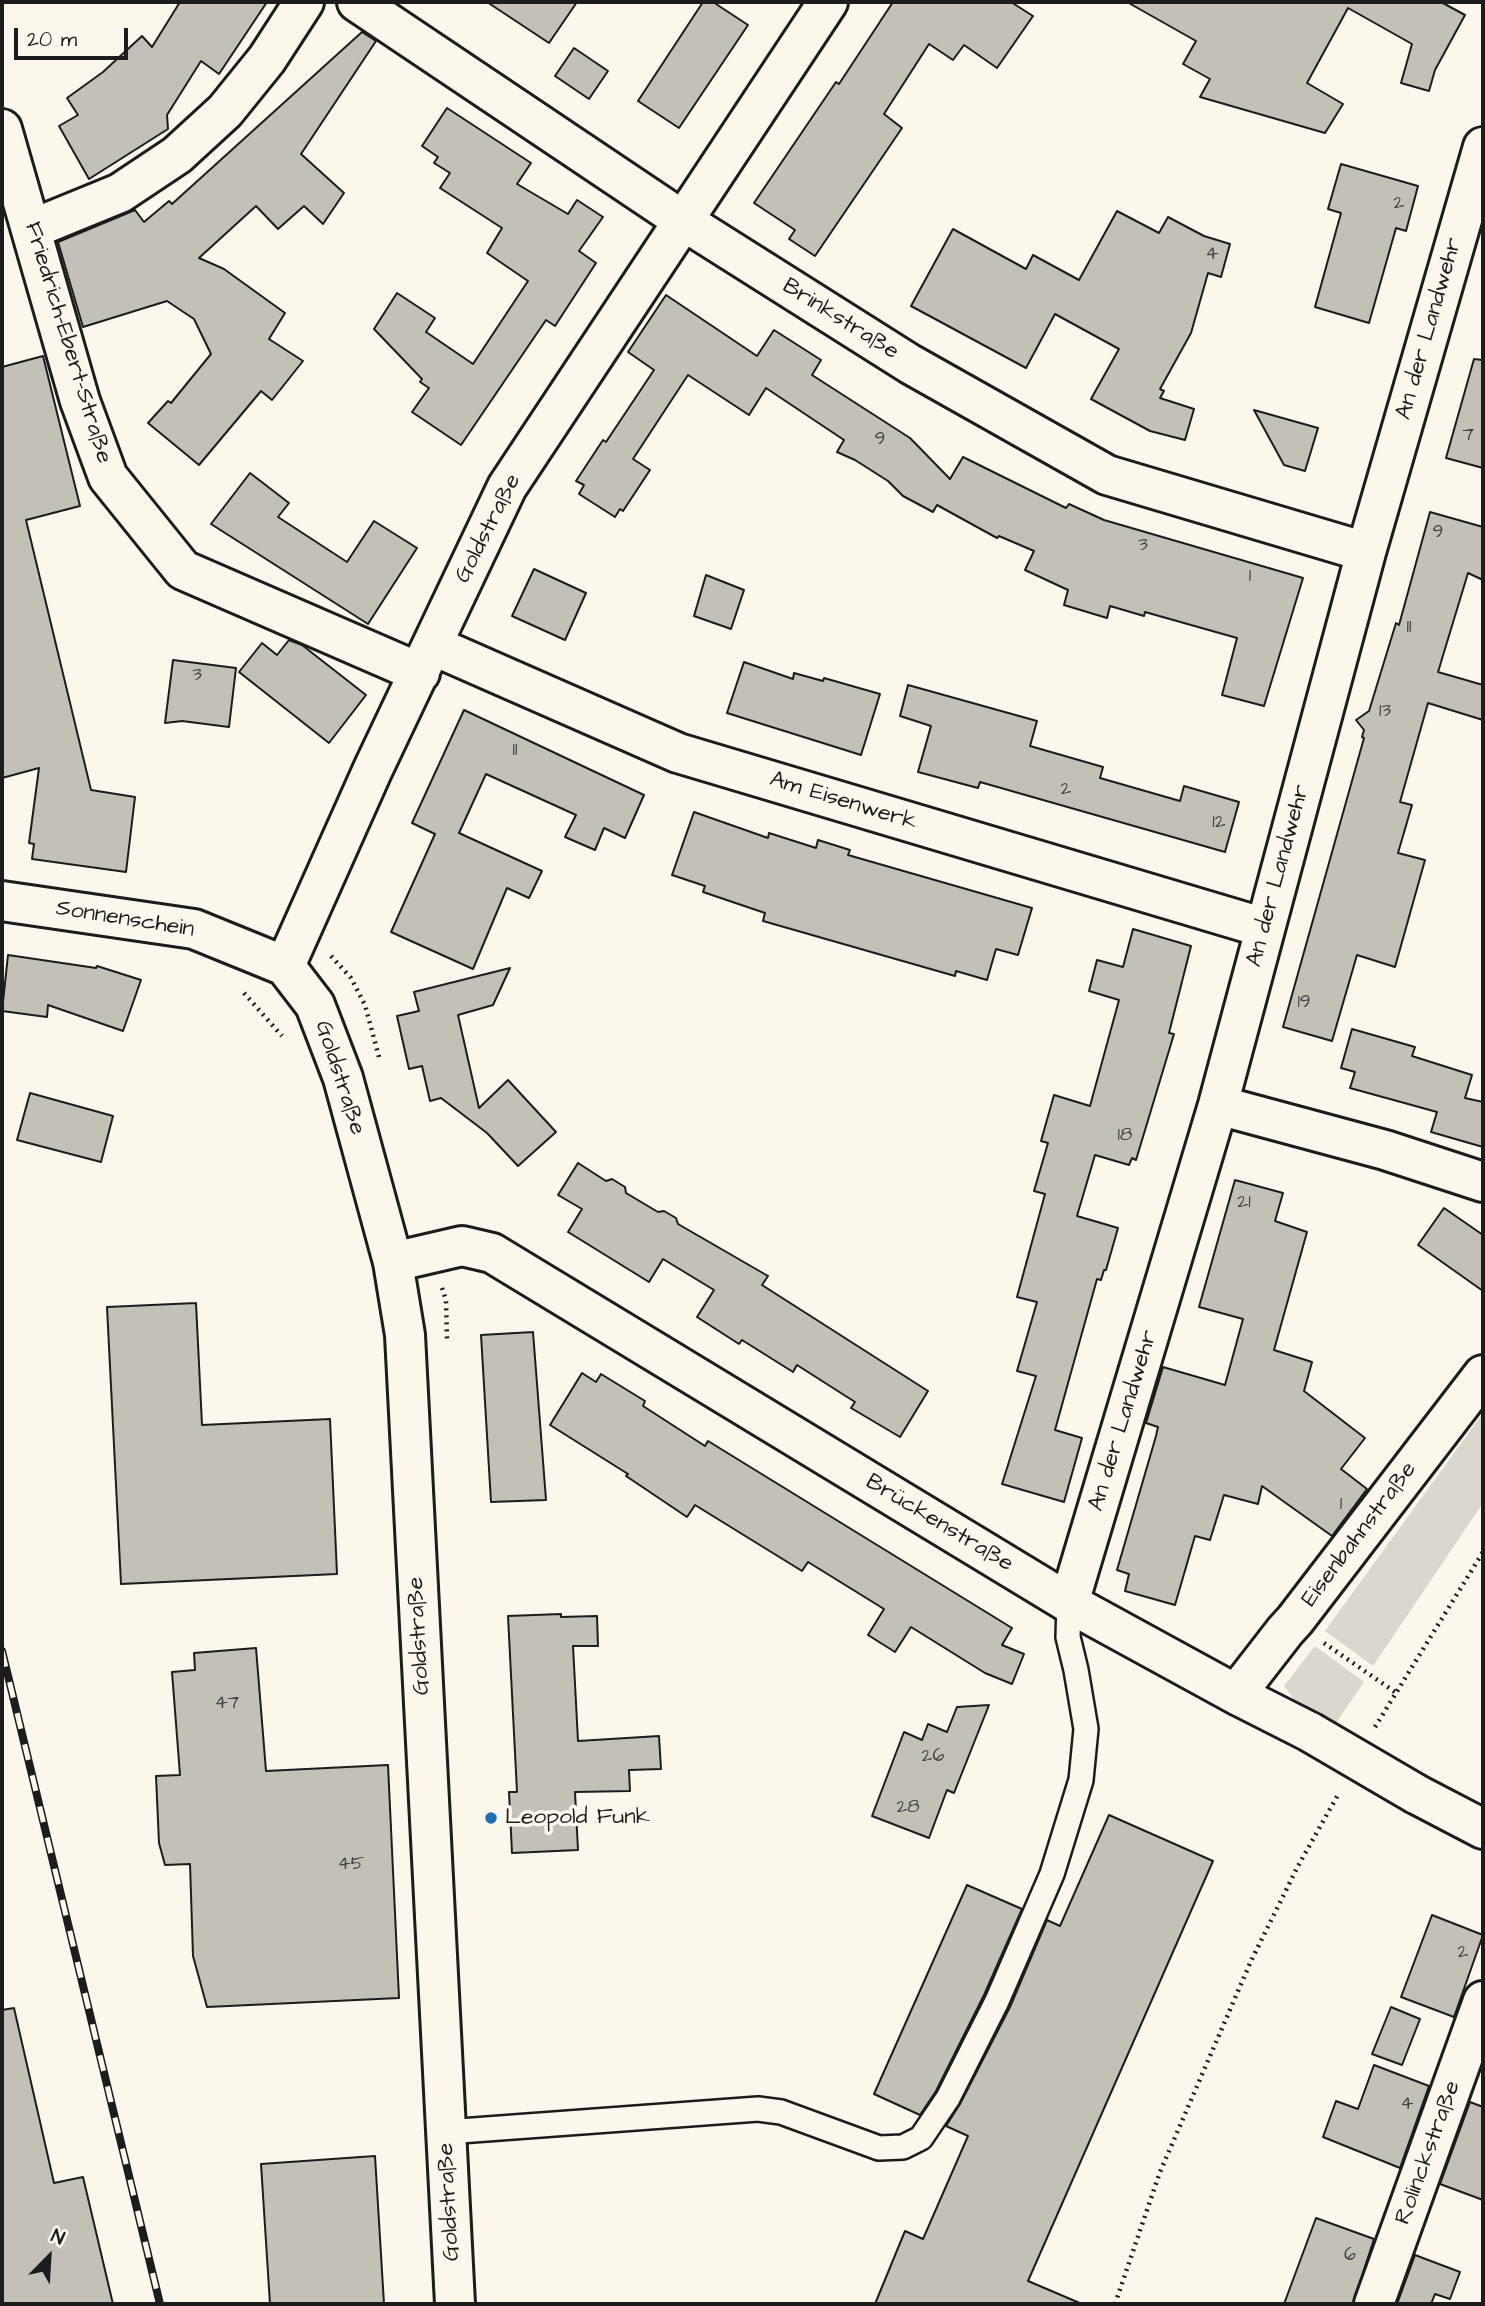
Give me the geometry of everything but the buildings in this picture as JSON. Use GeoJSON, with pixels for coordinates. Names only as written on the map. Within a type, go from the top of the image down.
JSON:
{"type":"FeatureCollection","features":[{"type":"Feature","properties":{"kind":"street"},"geometry":{"type":"LineString","coordinates":[[32,229],[120,192],[177,155],[225,111],[267,59],[303,2]]}},
{"type":"Feature","properties":{"kind":"street","name":"Brinkstraße"},"geometry":{"type":"LineString","coordinates":[[358,2],[682,220],[910,364],[1107,475],[1366,552]]}},
{"type":"Feature","properties":{"kind":"street","name":"Goldstraße"},"geometry":{"type":"LineString","coordinates":[[455,2304],[405,1335],[393,1262],[343,1078],[315,1005],[285,966],[351,818],[507,487],[828,2]]}},
{"type":"Feature","properties":{"kind":"street","name":"Friedrich-Ebert-Straße"},"geometry":{"type":"LineString","coordinates":[[2,129],[80,401],[108,477],[183,570],[426,659]]}},
{"type":"Feature","properties":{"kind":"street","name":"An der Landwehr"},"geometry":{"type":"LineString","coordinates":[[1069,1603],[1219,1105],[1366,552],[1483,147]]}},
{"type":"Feature","properties":{"kind":"street","name":"Am Eisenwerk"},"geometry":{"type":"LineString","coordinates":[[426,659],[678,753],[1265,928]]}},
{"type":"Feature","properties":{"kind":"street","name":"Sonnenschein"},"geometry":{"type":"LineString","coordinates":[[2,901],[194,929],[285,966]]}},
{"type":"Feature","properties":{"kind":"street"},"geometry":{"type":"LineString","coordinates":[[1219,1105],[1385,1150],[1483,1182]]}},
{"type":"Feature","properties":{"kind":"street","name":"Brückenstraße"},"geometry":{"type":"LineString","coordinates":[[393,1262],[462,1246],[492,1253],[1069,1603],[1310,1732],[1416,1794],[1483,1829]]}},
{"type":"Feature","properties":{"kind":"street","name":"Eisenbahnstraße"},"geometry":{"type":"LineString","coordinates":[[1239,1696],[1247,1680],[1483,1375]]}},
{"type":"Feature","properties":{"kind":"street","name":"Rolinckstraße"},"geometry":{"type":"LineString","coordinates":[[1374,2304],[1483,2001]]}},
{"type":"Feature","properties":{"kind":"lane"},"geometry":{"type":"LineString","coordinates":[[446,2132],[758,2109],[781,2112],[879,2148],[903,2147],[921,2138],[948,2098],[997,2001],[1052,1874],[1081,1780],[1086,1729],[1068,1637],[1069,1603]]}},
{"type":"Feature","properties":{"kind":"path"},"geometry":{"type":"LineString","coordinates":[[241,990],[287,1044]]}},
{"type":"Feature","properties":{"kind":"path"},"geometry":{"type":"LineString","coordinates":[[1369,1738],[1483,1552]]}},
{"type":"Feature","properties":{"kind":"path"},"geometry":{"type":"LineString","coordinates":[[1319,1639],[1395,1692]]}},
{"type":"Feature","properties":{"kind":"path"},"geometry":{"type":"LineString","coordinates":[[1115,2304],[1160,2172],[1251,1961],[1298,1866],[1343,1785]]}},
{"type":"Feature","properties":{"kind":"shaded area"},"geometry":{"type":"Polygon","coordinates":[[[1483,1413],[1483,1503],[1373,1666],[1325,1631],[1483,1413]]]}},
{"type":"Feature","properties":{"kind":"shaded area"},"geometry":{"type":"Polygon","coordinates":[[[1315,1646],[1364,1682],[1334,1726],[1297,1703],[1284,1686],[1315,1646]]]}},
{"type":"Feature","properties":{"kind":"railway"},"geometry":{"type":"LineString","coordinates":[[2,1651],[160,2304]]}},
{"type":"Feature","properties":{"kind":"place","name":"Leopold Funk"},"geometry":{"type":"Point","coordinates":[491,1818]}}]}
